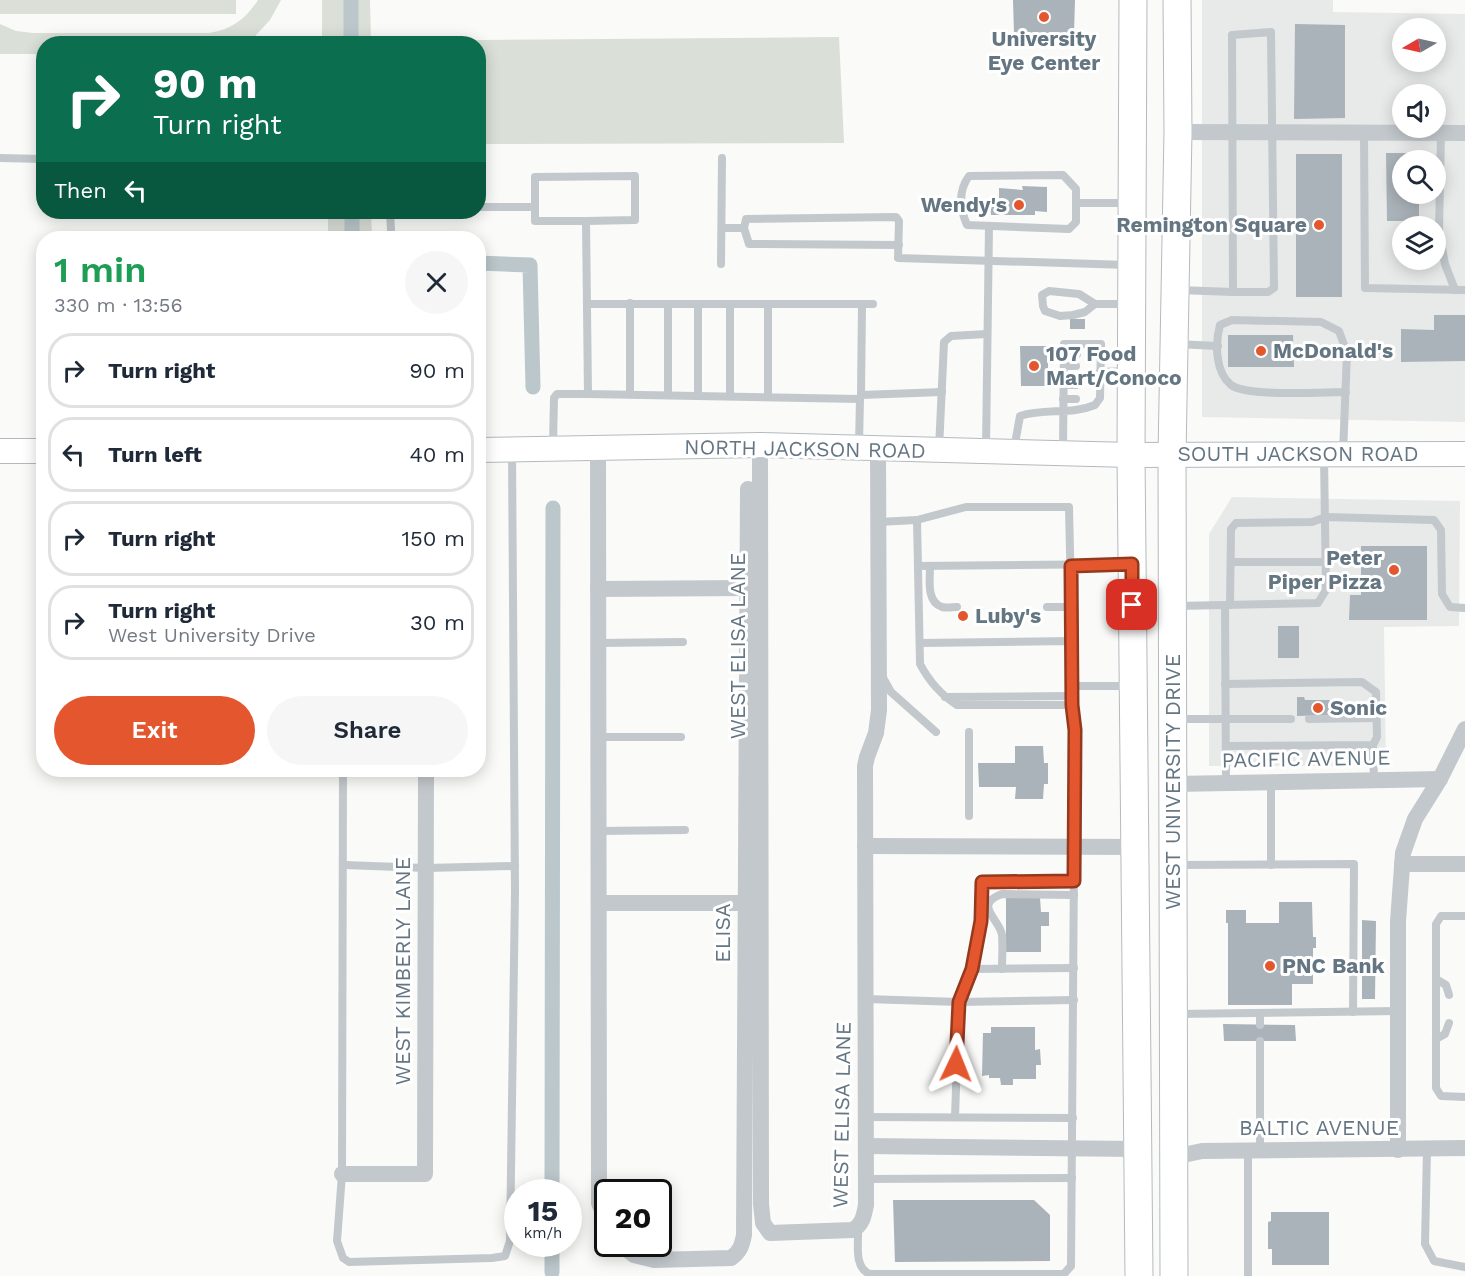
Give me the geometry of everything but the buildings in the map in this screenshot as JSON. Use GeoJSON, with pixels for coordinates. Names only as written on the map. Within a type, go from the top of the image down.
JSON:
{"type":"FeatureCollection","features":[{"type":"Feature","properties":{"kind":"main road","name":"WEST UNIVERSITY DRIVE"},"geometry":{"type":"LineString","coordinates":[[1133,0],[1131,455],[1138,1272]]}},
{"type":"Feature","properties":{"kind":"main road","name":"WEST UNIVERSITY DRIVE"},"geometry":{"type":"LineString","coordinates":[[1174,1274],[1172,455],[1178,132],[1177,0]]}},
{"type":"Feature","properties":{"kind":"main road","name":"NORTH JACKSON ROAD"},"geometry":{"type":"LineString","coordinates":[[486,450],[760,445],[1131,455]]}},
{"type":"Feature","properties":{"kind":"main road"},"geometry":{"type":"LineString","coordinates":[[0,451],[36,451]]}},
{"type":"Feature","properties":{"kind":"main road","name":"SOUTH JACKSON ROAD"},"geometry":{"type":"LineString","coordinates":[[1131,455],[1465,454]]}},
{"type":"Feature","properties":{"kind":"main road"},"geometry":{"type":"LineString","coordinates":[[1136,951],[1146,959],[1153,974],[1152,1138],[1155,1152],[1161,1157],[1174,1157]]}},
{"type":"Feature","properties":{"kind":"street"},"geometry":{"type":"LineString","coordinates":[[1178,132],[1392,133]]}},
{"type":"Feature","properties":{"kind":"street"},"geometry":{"type":"LineString","coordinates":[[1446,133],[1465,133]]}},
{"type":"Feature","properties":{"kind":"street","name":"WEST ELISA LANE"},"geometry":{"type":"LineString","coordinates":[[760,445],[761,1192],[763,1223],[770,1233],[853,1230],[858,1227],[864,1217],[866,1179],[865,766],[876,733],[879,710],[878,522],[868,449]]}},
{"type":"Feature","properties":{"kind":"street"},"geometry":{"type":"LineString","coordinates":[[598,449],[599,1179]]}},
{"type":"Feature","properties":{"kind":"street","name":"ELISA"},"geometry":{"type":"LineString","coordinates":[[642,1257],[654,1260],[731,1258],[741,1247],[744,1235],[748,489]]}},
{"type":"Feature","properties":{"kind":"street"},"geometry":{"type":"LineString","coordinates":[[598,589],[747,588]]}},
{"type":"Feature","properties":{"kind":"street"},"geometry":{"type":"LineString","coordinates":[[1398,1150],[1398,921],[1403,853],[1415,819],[1460,750],[1465,729]]}},
{"type":"Feature","properties":{"kind":"street","name":"WEST KIMBERLY LANE"},"geometry":{"type":"LineString","coordinates":[[342,1174],[425,1174],[426,777]]}},
{"type":"Feature","properties":{"kind":"street","name":"PACIFIC AVENUE"},"geometry":{"type":"LineString","coordinates":[[1173,784],[1440,779]]}},
{"type":"Feature","properties":{"kind":"street"},"geometry":{"type":"LineString","coordinates":[[865,846],[1135,847]]}},
{"type":"Feature","properties":{"kind":"street"},"geometry":{"type":"LineString","coordinates":[[1402,864],[1465,864]]}},
{"type":"Feature","properties":{"kind":"street"},"geometry":{"type":"LineString","coordinates":[[599,903],[746,903]]}},
{"type":"Feature","properties":{"kind":"street"},"geometry":{"type":"LineString","coordinates":[[866,1146],[1137,1149]]}},
{"type":"Feature","properties":{"kind":"street","name":"BALTIC AVENUE"},"geometry":{"type":"LineString","coordinates":[[1174,1157],[1202,1152],[1465,1148]]}},
{"type":"Feature","properties":{"kind":"lane"},"geometry":{"type":"LineString","coordinates":[[1175,290],[1268,292],[1274,288],[1274,133],[1271,32],[1232,35],[1233,291]]}},
{"type":"Feature","properties":{"kind":"lane"},"geometry":{"type":"LineString","coordinates":[[1364,133],[1365,288],[1465,290]]}},
{"type":"Feature","properties":{"kind":"lane"},"geometry":{"type":"LineString","coordinates":[[1441,138],[1439,232],[1445,264],[1455,290]]}},
{"type":"Feature","properties":{"kind":"lane"},"geometry":{"type":"LineString","coordinates":[[0,158],[36,159]]}},
{"type":"Feature","properties":{"kind":"lane"},"geometry":{"type":"LineString","coordinates":[[722,158],[722,264]]}},
{"type":"Feature","properties":{"kind":"lane"},"geometry":{"type":"LineString","coordinates":[[1063,175],[1076,189],[1077,203],[1076,222],[1069,229],[967,225],[963,215],[961,187],[969,176],[1063,175]]}},
{"type":"Feature","properties":{"kind":"lane"},"geometry":{"type":"LineString","coordinates":[[635,176],[635,220],[586,221],[535,221],[535,177],[635,176]]}},
{"type":"Feature","properties":{"kind":"lane"},"geometry":{"type":"LineString","coordinates":[[1077,203],[1132,203]]}},
{"type":"Feature","properties":{"kind":"lane"},"geometry":{"type":"LineString","coordinates":[[486,207],[535,207]]}},
{"type":"Feature","properties":{"kind":"lane"},"geometry":{"type":"LineString","coordinates":[[899,245],[749,244],[744,228],[746,219],[896,217],[899,221],[899,245],[898,258],[1132,265]]}},
{"type":"Feature","properties":{"kind":"lane"},"geometry":{"type":"LineString","coordinates":[[390,219],[391,230]]}},
{"type":"Feature","properties":{"kind":"lane"},"geometry":{"type":"LineString","coordinates":[[586,221],[588,393]]}},
{"type":"Feature","properties":{"kind":"lane"},"geometry":{"type":"LineString","coordinates":[[986,452],[989,226]]}},
{"type":"Feature","properties":{"kind":"lane"},"geometry":{"type":"LineString","coordinates":[[722,228],[744,228]]}},
{"type":"Feature","properties":{"kind":"lane"},"geometry":{"type":"LineString","coordinates":[[1095,304],[1084,312],[1060,316],[1045,311],[1042,296],[1049,291],[1079,294],[1095,304],[1132,304]]}},
{"type":"Feature","properties":{"kind":"lane"},"geometry":{"type":"LineString","coordinates":[[587,303],[873,304]]}},
{"type":"Feature","properties":{"kind":"lane"},"geometry":{"type":"LineString","coordinates":[[630,303],[630,394]]}},
{"type":"Feature","properties":{"kind":"lane"},"geometry":{"type":"LineString","coordinates":[[668,304],[668,395]]}},
{"type":"Feature","properties":{"kind":"lane"},"geometry":{"type":"LineString","coordinates":[[698,304],[698,396]]}},
{"type":"Feature","properties":{"kind":"lane"},"geometry":{"type":"LineString","coordinates":[[730,304],[730,396]]}},
{"type":"Feature","properties":{"kind":"lane"},"geometry":{"type":"LineString","coordinates":[[768,304],[768,397]]}},
{"type":"Feature","properties":{"kind":"lane"},"geometry":{"type":"LineString","coordinates":[[862,304],[860,397],[868,449]]}},
{"type":"Feature","properties":{"kind":"lane"},"geometry":{"type":"LineString","coordinates":[[1173,606],[1318,603],[1326,590],[1326,517],[1333,454],[1346,392],[1347,353],[1339,332],[1321,322],[1232,320],[1220,325],[1217,336],[1220,371],[1232,386],[1252,392],[1346,392]]}},
{"type":"Feature","properties":{"kind":"lane"},"geometry":{"type":"LineString","coordinates":[[939,450],[944,342],[951,336],[987,334]]}},
{"type":"Feature","properties":{"kind":"lane"},"geometry":{"type":"LineString","coordinates":[[1014,452],[1020,416],[1029,413],[1063,412],[1086,409],[1095,405],[1097,354],[1101,344],[1064,344],[1063,385],[1063,399],[1063,412],[1063,453]]}},
{"type":"Feature","properties":{"kind":"lane"},"geometry":{"type":"LineString","coordinates":[[1174,344],[1218,346]]}},
{"type":"Feature","properties":{"kind":"lane"},"geometry":{"type":"LineString","coordinates":[[1064,354],[1077,354]]}},
{"type":"Feature","properties":{"kind":"lane"},"geometry":{"type":"LineString","coordinates":[[1064,366],[1076,366]]}},
{"type":"Feature","properties":{"kind":"lane"},"geometry":{"type":"LineString","coordinates":[[1097,368],[1132,371]]}},
{"type":"Feature","properties":{"kind":"lane"},"geometry":{"type":"LineString","coordinates":[[1063,385],[1076,385]]}},
{"type":"Feature","properties":{"kind":"lane"},"geometry":{"type":"LineString","coordinates":[[553,450],[554,398],[557,394],[860,397],[942,392]]}},
{"type":"Feature","properties":{"kind":"lane"},"geometry":{"type":"LineString","coordinates":[[1063,399],[1076,399]]}},
{"type":"Feature","properties":{"kind":"lane"},"geometry":{"type":"LineString","coordinates":[[343,777],[342,1174],[337,1241],[343,1258],[349,1262],[505,1256],[510,1241],[515,866],[512,450]]}},
{"type":"Feature","properties":{"kind":"lane"},"geometry":{"type":"LineString","coordinates":[[858,1227],[859,1266],[863,1272],[870,1274],[1064,1274],[1071,1266],[1075,730],[1072,696],[1069,507],[966,507],[917,520],[878,522]]}},
{"type":"Feature","properties":{"kind":"lane"},"geometry":{"type":"LineString","coordinates":[[1226,783],[1225,684],[1228,605],[1231,529],[1236,523],[1312,522],[1326,517],[1434,520],[1441,530],[1442,594],[1450,606],[1465,608]]}},
{"type":"Feature","properties":{"kind":"lane"},"geometry":{"type":"LineString","coordinates":[[917,520],[920,664],[927,677],[944,697],[957,705],[1072,696],[1133,686]]}},
{"type":"Feature","properties":{"kind":"lane"},"geometry":{"type":"LineString","coordinates":[[1230,562],[1326,562]]}},
{"type":"Feature","properties":{"kind":"lane"},"geometry":{"type":"LineString","coordinates":[[918,566],[1132,564]]}},
{"type":"Feature","properties":{"kind":"lane"},"geometry":{"type":"LineString","coordinates":[[930,567],[930,589],[933,601],[942,607],[957,607]]}},
{"type":"Feature","properties":{"kind":"lane"},"geometry":{"type":"LineString","coordinates":[[1047,607],[1072,607]]}},
{"type":"Feature","properties":{"kind":"lane"},"geometry":{"type":"LineString","coordinates":[[920,643],[1072,641]]}},
{"type":"Feature","properties":{"kind":"lane"},"geometry":{"type":"LineString","coordinates":[[598,643],[683,642]]}},
{"type":"Feature","properties":{"kind":"lane"},"geometry":{"type":"LineString","coordinates":[[879,671],[891,692],[936,732]]}},
{"type":"Feature","properties":{"kind":"lane"},"geometry":{"type":"LineString","coordinates":[[1225,684],[1362,682],[1376,692],[1377,737],[1373,745],[1374,780]]}},
{"type":"Feature","properties":{"kind":"lane"},"geometry":{"type":"LineString","coordinates":[[1309,719],[1376,718]]}},
{"type":"Feature","properties":{"kind":"lane"},"geometry":{"type":"LineString","coordinates":[[1173,719],[1226,721],[1292,719]]}},
{"type":"Feature","properties":{"kind":"lane"},"geometry":{"type":"LineString","coordinates":[[969,732],[969,816]]}},
{"type":"Feature","properties":{"kind":"lane"},"geometry":{"type":"LineString","coordinates":[[598,737],[681,736]]}},
{"type":"Feature","properties":{"kind":"lane"},"geometry":{"type":"LineString","coordinates":[[1226,746],[1373,745]]}},
{"type":"Feature","properties":{"kind":"lane"},"geometry":{"type":"LineString","coordinates":[[1271,782],[1271,865]]}},
{"type":"Feature","properties":{"kind":"lane"},"geometry":{"type":"LineString","coordinates":[[599,831],[685,830]]}},
{"type":"Feature","properties":{"kind":"lane"},"geometry":{"type":"LineString","coordinates":[[344,864],[426,868],[515,866]]}},
{"type":"Feature","properties":{"kind":"lane"},"geometry":{"type":"LineString","coordinates":[[1173,866],[1354,864],[1353,1012]]}},
{"type":"Feature","properties":{"kind":"lane"},"geometry":{"type":"LineString","coordinates":[[955,1117],[959,1002],[972,969],[981,921],[982,882],[1074,881]]}},
{"type":"Feature","properties":{"kind":"lane"},"geometry":{"type":"LineString","coordinates":[[1002,969],[1000,927],[990,916],[988,910],[995,897],[1002,894],[1074,895]]}},
{"type":"Feature","properties":{"kind":"lane"},"geometry":{"type":"LineString","coordinates":[[1465,916],[1441,916],[1436,924],[1436,1088],[1441,1096],[1465,1097]]}},
{"type":"Feature","properties":{"kind":"lane"},"geometry":{"type":"LineString","coordinates":[[972,969],[1074,968]]}},
{"type":"Feature","properties":{"kind":"lane"},"geometry":{"type":"LineString","coordinates":[[1436,979],[1446,985],[1449,995]]}},
{"type":"Feature","properties":{"kind":"lane"},"geometry":{"type":"LineString","coordinates":[[866,999],[959,1002],[1074,1000]]}},
{"type":"Feature","properties":{"kind":"lane"},"geometry":{"type":"LineString","coordinates":[[1174,1014],[1398,1011]]}},
{"type":"Feature","properties":{"kind":"lane"},"geometry":{"type":"LineString","coordinates":[[1260,1013],[1260,1024]]}},
{"type":"Feature","properties":{"kind":"lane"},"geometry":{"type":"LineString","coordinates":[[1436,1039],[1445,1034],[1449,1023]]}},
{"type":"Feature","properties":{"kind":"lane"},"geometry":{"type":"LineString","coordinates":[[1248,1276],[1260,1041]]}},
{"type":"Feature","properties":{"kind":"lane"},"geometry":{"type":"LineString","coordinates":[[866,1117],[1073,1118]]}},
{"type":"Feature","properties":{"kind":"lane"},"geometry":{"type":"LineString","coordinates":[[1427,1149],[1425,1244],[1434,1261],[1465,1267]]}},
{"type":"Feature","properties":{"kind":"lane"},"geometry":{"type":"LineString","coordinates":[[866,1179],[1072,1178]]}},
{"type":"Feature","properties":{"kind":"shaded area"},"geometry":{"type":"Polygon","coordinates":[[[0,0],[236,0],[236,14],[0,14],[0,0]]]}},
{"type":"Feature","properties":{"kind":"shaded area"},"geometry":{"type":"Polygon","coordinates":[[[258,0],[281,0],[270,20],[256,36],[36,36],[36,54],[0,54],[0,24],[16,31],[33,33],[209,33],[231,26],[248,13],[258,0]]]}},
{"type":"Feature","properties":{"kind":"shaded area"},"geometry":{"type":"Polygon","coordinates":[[[322,0],[370,0],[371,36],[322,36],[322,0]]]}},
{"type":"Feature","properties":{"kind":"shaded area"},"geometry":{"type":"Polygon","coordinates":[[[1202,0],[1333,0],[1333,12],[1465,14],[1465,422],[1202,417],[1202,0]]]}},
{"type":"Feature","properties":{"kind":"shaded area"},"geometry":{"type":"Polygon","coordinates":[[[839,37],[844,143],[486,144],[486,40],[839,37]]]}},
{"type":"Feature","properties":{"kind":"shaded area"},"geometry":{"type":"Polygon","coordinates":[[[328,219],[371,219],[372,231],[328,231],[328,219]]]}},
{"type":"Feature","properties":{"kind":"shaded area"},"geometry":{"type":"Polygon","coordinates":[[[1232,497],[1460,501],[1459,626],[1384,627],[1386,766],[1209,766],[1209,534],[1232,497]]]}},
{"type":"Feature","properties":{"kind":"waterway"},"geometry":{"type":"LineString","coordinates":[[351,0],[351,36]]}},
{"type":"Feature","properties":{"kind":"waterway"},"geometry":{"type":"LineString","coordinates":[[352,219],[352,231]]}},
{"type":"Feature","properties":{"kind":"waterway"},"geometry":{"type":"LineString","coordinates":[[486,263],[530,265],[533,387]]}},
{"type":"Feature","properties":{"kind":"waterway"},"geometry":{"type":"LineString","coordinates":[[552,1179],[553,508]]}},
{"type":"Feature","properties":{"kind":"waterway"},"geometry":{"type":"LineString","coordinates":[[552,1257],[552,1272]]}},
{"type":"Feature","properties":{"kind":"place","name":"University Eye Center"},"geometry":{"type":"Point","coordinates":[1044,17]}},
{"type":"Feature","properties":{"kind":"place","name":"Wendy's"},"geometry":{"type":"Point","coordinates":[1019,205]}},
{"type":"Feature","properties":{"kind":"place","name":"Remington Square"},"geometry":{"type":"Point","coordinates":[1319,225]}},
{"type":"Feature","properties":{"kind":"place","name":"McDonald's"},"geometry":{"type":"Point","coordinates":[1261,351]}},
{"type":"Feature","properties":{"kind":"place","name":"107 Food Mart/Conoco"},"geometry":{"type":"Point","coordinates":[1034,366]}},
{"type":"Feature","properties":{"kind":"place","name":"Peter Piper Pizza"},"geometry":{"type":"Point","coordinates":[1394,570]}},
{"type":"Feature","properties":{"kind":"place","name":"Luby's"},"geometry":{"type":"Point","coordinates":[963,616]}},
{"type":"Feature","properties":{"kind":"place","name":"Sonic"},"geometry":{"type":"Point","coordinates":[1318,708]}},
{"type":"Feature","properties":{"kind":"place","name":"PNC Bank"},"geometry":{"type":"Point","coordinates":[1270,966]}},
{"type":"Feature","properties":{"kind":"route"},"geometry":{"type":"LineString","coordinates":[[956,1064],[959,1002],[972,969],[981,921],[982,882],[1074,881],[1075,730],[1072,705],[1071,566],[1132,564],[1132,605]]}}]}
